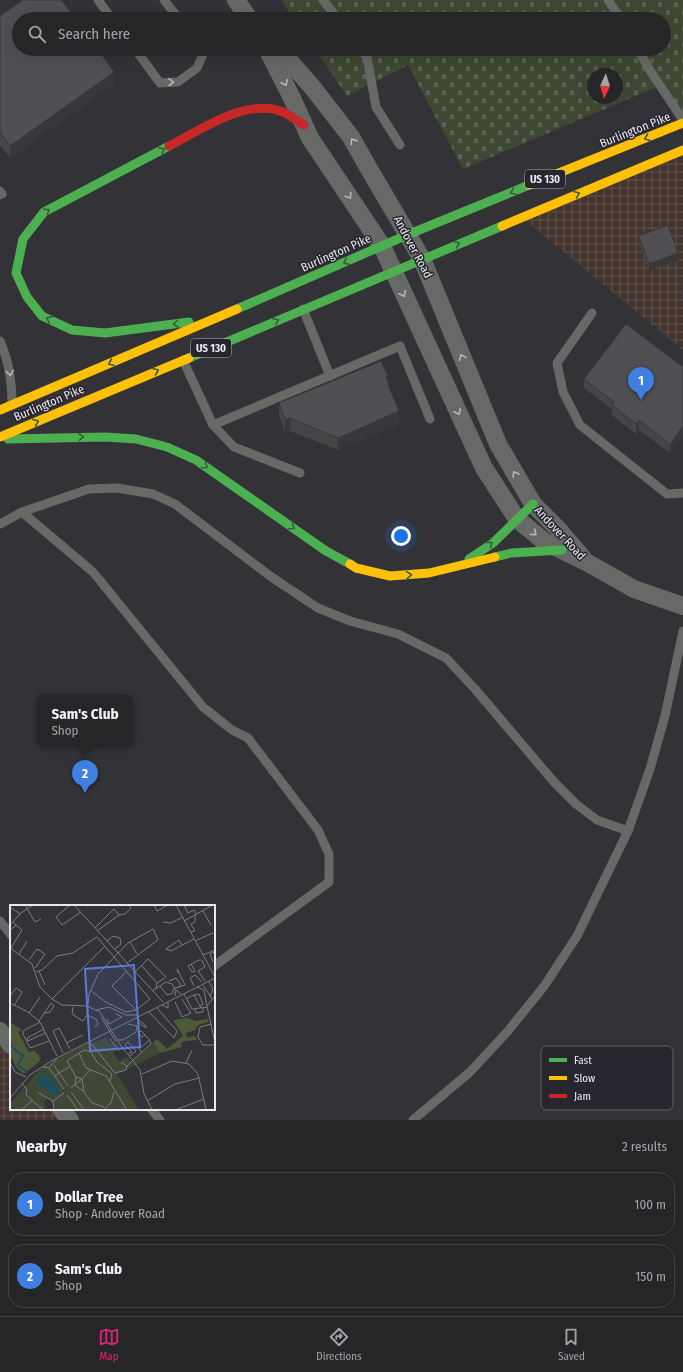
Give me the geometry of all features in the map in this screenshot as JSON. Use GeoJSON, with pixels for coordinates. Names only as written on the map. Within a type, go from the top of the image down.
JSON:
{"type":"FeatureCollection","features":[{"type":"Feature","properties":{"kind":"highway"},"geometry":{"type":"LineString","coordinates":[[214,319],[104,332],[72,330],[42,316],[26,298],[16,273],[23,239],[44,212],[231,114],[262,108],[283,112],[304,125]]}},
{"type":"Feature","properties":{"kind":"highway","name":"Burlington Pike"},"geometry":{"type":"LineString","coordinates":[[0,410],[407,235],[683,122]]}},
{"type":"Feature","properties":{"kind":"highway","name":"Burlington Pike"},"geometry":{"type":"LineString","coordinates":[[0,438],[683,150]]}},
{"type":"Feature","properties":{"kind":"highway"},"geometry":{"type":"LineString","coordinates":[[0,438],[105,436],[136,439],[168,446],[196,460],[326,551],[356,568],[390,576],[429,573],[511,553],[562,550]]}},
{"type":"Feature","properties":{"kind":"highway"},"geometry":{"type":"LineString","coordinates":[[458,567],[493,542],[533,504]]}},
{"type":"Feature","properties":{"kind":"street","name":"Andover Road"},"geometry":{"type":"LineString","coordinates":[[271,56],[310,138],[382,246],[484,468],[517,519],[544,542],[588,564]]}},
{"type":"Feature","properties":{"kind":"street","name":"Andover Road"},"geometry":{"type":"LineString","coordinates":[[285,56],[313,88],[351,137],[422,259],[498,444],[533,504],[558,529],[588,564]]}},
{"type":"Feature","properties":{"kind":"street"},"geometry":{"type":"LineString","coordinates":[[588,564],[634,589],[683,606]]}},
{"type":"Feature","properties":{"kind":"street"},"geometry":{"type":"LineString","coordinates":[[0,1031],[10,1044]]}},
{"type":"Feature","properties":{"kind":"street"},"geometry":{"type":"LineString","coordinates":[[62,1110],[70,1120]]}},
{"type":"Feature","properties":{"kind":"lane"},"geometry":{"type":"LineString","coordinates":[[98,0],[107,12]]}},
{"type":"Feature","properties":{"kind":"lane"},"geometry":{"type":"LineString","coordinates":[[164,0],[173,12]]}},
{"type":"Feature","properties":{"kind":"lane"},"geometry":{"type":"LineString","coordinates":[[323,0],[332,12]]}},
{"type":"Feature","properties":{"kind":"lane"},"geometry":{"type":"LineString","coordinates":[[608,0],[616,12]]}},
{"type":"Feature","properties":{"kind":"lane"},"geometry":{"type":"LineString","coordinates":[[140,56],[160,83],[178,82],[197,68],[202,56]]}},
{"type":"Feature","properties":{"kind":"lane"},"geometry":{"type":"LineString","coordinates":[[366,56],[376,107],[400,145]]}},
{"type":"Feature","properties":{"kind":"lane"},"geometry":{"type":"LineString","coordinates":[[642,56],[683,122]]}},
{"type":"Feature","properties":{"kind":"lane"},"geometry":{"type":"LineString","coordinates":[[0,191],[2,194],[0,195]]}},
{"type":"Feature","properties":{"kind":"lane"},"geometry":{"type":"LineString","coordinates":[[303,309],[330,376]]}},
{"type":"Feature","properties":{"kind":"lane"},"geometry":{"type":"LineString","coordinates":[[592,313],[557,363],[563,392],[580,425],[667,494],[683,493]]}},
{"type":"Feature","properties":{"kind":"lane"},"geometry":{"type":"LineString","coordinates":[[0,341],[6,354],[10,377],[12,405]]}},
{"type":"Feature","properties":{"kind":"lane"},"geometry":{"type":"LineString","coordinates":[[213,425],[400,346],[430,419]]}},
{"type":"Feature","properties":{"kind":"lane"},"geometry":{"type":"LineString","coordinates":[[183,360],[213,425],[234,447],[300,473]]}},
{"type":"Feature","properties":{"kind":"lane"},"geometry":{"type":"LineString","coordinates":[[0,395],[12,405]]}},
{"type":"Feature","properties":{"kind":"lane"},"geometry":{"type":"LineString","coordinates":[[0,524],[22,512],[89,489],[117,488],[153,494],[175,504],[270,576],[318,608],[350,621],[398,634],[446,658],[475,688],[554,782],[576,804],[597,820],[628,831]]}},
{"type":"Feature","properties":{"kind":"lane"},"geometry":{"type":"LineString","coordinates":[[22,512],[93,572],[203,707],[232,730],[248,738],[318,830],[329,854],[329,882],[215,965]]}},
{"type":"Feature","properties":{"kind":"lane"},"geometry":{"type":"LineString","coordinates":[[413,1120],[470,1072],[508,1031],[545,985],[577,936],[628,831],[650,769],[665,716],[683,631]]}},
{"type":"Feature","properties":{"kind":"lane"},"geometry":{"type":"LineString","coordinates":[[0,921],[10,934]]}},
{"type":"Feature","properties":{"kind":"lane"},"geometry":{"type":"LineString","coordinates":[[152,1110],[160,1120]]}},
{"type":"Feature","properties":{"kind":"shaded area"},"geometry":{"type":"Polygon","coordinates":[[[683,150],[683,350],[521,217],[683,150]]]}},
{"type":"Feature","properties":{"kind":"shaded area"},"geometry":{"type":"Polygon","coordinates":[[[0,1032],[10,1045],[10,1110],[62,1110],[70,1120],[0,1120],[0,1032]]]}},
{"type":"Feature","properties":{"kind":"green space"},"geometry":{"type":"Polygon","coordinates":[[[284,0],[683,0],[683,121],[659,86],[623,101],[623,68],[587,68],[587,104],[616,104],[463,169],[408,65],[347,96],[320,56],[671,56],[671,12],[289,12],[282,2],[284,0]]]}},
{"type":"Feature","properties":{"kind":"building"},"geometry":{"type":"Polygon","coordinates":[[[23,0],[61,0],[70,12],[12,12],[12,56],[103,56],[114,72],[10,146],[0,132],[0,16],[23,0]]]}},
{"type":"Feature","properties":{"kind":"building"},"geometry":{"type":"Polygon","coordinates":[[[668,225],[678,253],[649,264],[639,236],[668,225]]]}},
{"type":"Feature","properties":{"kind":"building"},"geometry":{"type":"Polygon","coordinates":[[[626,324],[683,367],[683,426],[670,444],[639,420],[636,424],[612,405],[614,402],[584,379],[626,324]]]}},
{"type":"Feature","properties":{"kind":"building"},"geometry":{"type":"Polygon","coordinates":[[[381,361],[388,376],[386,377],[388,385],[399,411],[338,438],[290,418],[285,419],[279,403],[381,361]]]}},
{"type":"Feature","properties":{"kind":"traffic: fast"},"geometry":{"type":"LineString","coordinates":[[169,146],[44,212],[23,239],[16,273],[27,297],[42,316],[72,330],[105,333],[189,322]]}},
{"type":"Feature","properties":{"kind":"traffic: fast"},"geometry":{"type":"LineString","coordinates":[[237,309],[407,235],[529,185]]}},
{"type":"Feature","properties":{"kind":"traffic: fast"},"geometry":{"type":"LineString","coordinates":[[189,358],[502,226]]}},
{"type":"Feature","properties":{"kind":"traffic: fast"},"geometry":{"type":"LineString","coordinates":[[8,439],[105,437],[136,439],[167,447],[196,460],[326,551],[350,564]]}},
{"type":"Feature","properties":{"kind":"traffic: fast"},"geometry":{"type":"LineString","coordinates":[[469,559],[493,543],[533,504]]}},
{"type":"Feature","properties":{"kind":"traffic: fast"},"geometry":{"type":"LineString","coordinates":[[495,557],[511,553],[562,550]]}},
{"type":"Feature","properties":{"kind":"traffic: slow"},"geometry":{"type":"LineString","coordinates":[[529,185],[683,123]]}},
{"type":"Feature","properties":{"kind":"traffic: slow"},"geometry":{"type":"LineString","coordinates":[[502,226],[683,150]]}},
{"type":"Feature","properties":{"kind":"traffic: slow"},"geometry":{"type":"LineString","coordinates":[[0,410],[237,309]]}},
{"type":"Feature","properties":{"kind":"traffic: slow"},"geometry":{"type":"LineString","coordinates":[[0,437],[189,358]]}},
{"type":"Feature","properties":{"kind":"traffic: slow"},"geometry":{"type":"LineString","coordinates":[[350,564],[356,568],[390,576],[429,573],[495,557]]}},
{"type":"Feature","properties":{"kind":"traffic: jam"},"geometry":{"type":"LineString","coordinates":[[169,146],[224,117],[254,109],[269,108],[283,112],[304,125]]}},
{"type":"Feature","properties":{"kind":"place","name":"Dollar Tree"},"geometry":{"type":"Point","coordinates":[641,400]}},
{"type":"Feature","properties":{"kind":"place","name":"Sam's Club"},"geometry":{"type":"Point","coordinates":[85,793]}}]}
